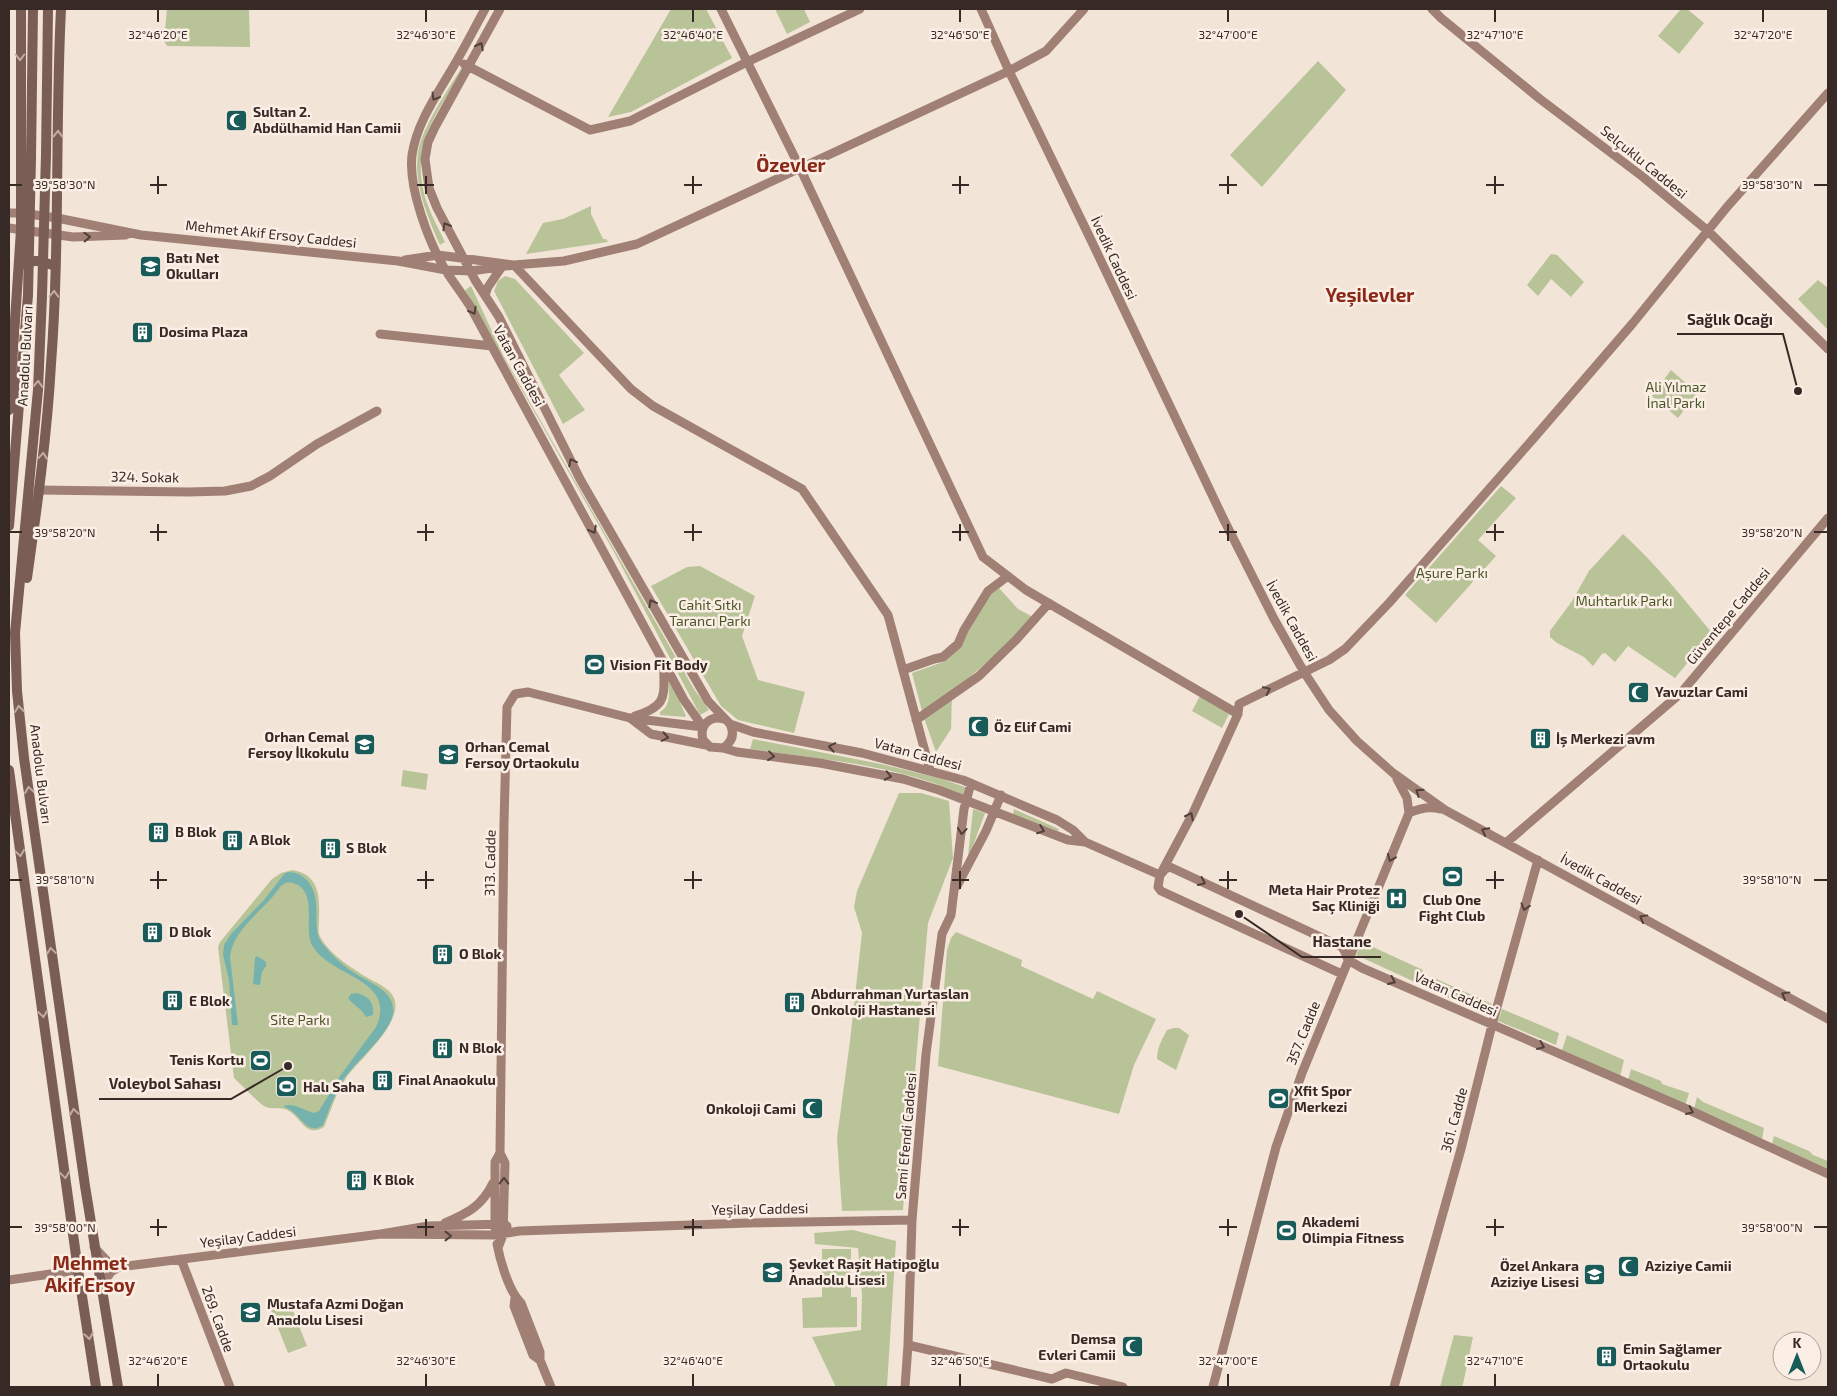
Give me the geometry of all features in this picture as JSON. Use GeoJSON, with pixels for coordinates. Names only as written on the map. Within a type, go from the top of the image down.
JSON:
{"type":"FeatureCollection","features":[{"type":"Feature","properties":{"kind":"main road"},"geometry":{"type":"LineString","coordinates":[[9,410],[21,230],[21,9]]}},
{"type":"Feature","properties":{"kind":"main road","name":"Anadolu Bulvarı"},"geometry":{"type":"LineString","coordinates":[[9,526],[28,295],[33,9]]}},
{"type":"Feature","properties":{"kind":"main road","name":"Anadolu Bulvarı"},"geometry":{"type":"LineString","coordinates":[[48,9],[42,296],[37,400],[15,633],[17,682],[24,758],[94,1247],[118,1387]]}},
{"type":"Feature","properties":{"kind":"main road"},"geometry":{"type":"LineString","coordinates":[[18,606],[24,598],[52,364],[61,9]]}},
{"type":"Feature","properties":{"kind":"main road","name":"Vatan Caddesi"},"geometry":{"type":"LineString","coordinates":[[485,9],[428,111],[416,140],[412,156],[412,178],[417,200],[446,270],[470,306],[684,700],[703,727],[702,736],[706,744],[715,749],[723,748],[737,752],[820,762],[890,776],[939,790],[1068,840],[1085,842]]}},
{"type":"Feature","properties":{"kind":"main road","name":"Vatan Caddesi"},"geometry":{"type":"LineString","coordinates":[[500,9],[428,142],[425,159],[433,200],[484,295],[499,318],[580,479],[702,692],[727,722],[770,736],[862,753],[930,770],[1001,795],[1064,824],[1085,842],[1160,875],[1165,869],[1170,867],[1342,947],[1348,960],[1492,1025],[1689,1110],[1828,1174]]}},
{"type":"Feature","properties":{"kind":"main road"},"geometry":{"type":"LineString","coordinates":[[721,9],[800,168],[983,557],[1026,590],[1238,714]]}},
{"type":"Feature","properties":{"kind":"main road"},"geometry":{"type":"LineString","coordinates":[[457,61],[590,130],[630,121],[747,62],[860,9]]}},
{"type":"Feature","properties":{"kind":"main road","name":"İvedik Caddesi"},"geometry":{"type":"LineString","coordinates":[[982,9],[1009,70],[1224,520],[1274,619],[1304,672],[1329,710],[1341,724],[1393,773],[1445,810],[1507,842],[1828,1019]]}},
{"type":"Feature","properties":{"kind":"main road"},"geometry":{"type":"LineString","coordinates":[[398,261],[446,270],[471,271],[564,261],[637,244],[1046,51],[1084,9]]}},
{"type":"Feature","properties":{"kind":"main road","name":"Selçuklu Caddesi"},"geometry":{"type":"LineString","coordinates":[[1432,9],[1540,98],[1643,177],[1708,231],[1828,350]]}},
{"type":"Feature","properties":{"kind":"main road"},"geometry":{"type":"LineString","coordinates":[[1342,974],[1161,891],[1158,884],[1160,875],[1192,813],[1238,714],[1238,704],[1329,660],[1345,649],[1389,602],[1634,323],[1727,207],[1828,93]]}},
{"type":"Feature","properties":{"kind":"main road"},"geometry":{"type":"LineString","coordinates":[[21,166],[35,174],[50,172],[58,166]]}},
{"type":"Feature","properties":{"kind":"main road"},"geometry":{"type":"LineString","coordinates":[[9,213],[57,218],[141,235]]}},
{"type":"Feature","properties":{"kind":"main road"},"geometry":{"type":"LineString","coordinates":[[9,228],[74,237],[141,235]]}},
{"type":"Feature","properties":{"kind":"main road","name":"Mehmet Akif Ersoy Caddesi"},"geometry":{"type":"LineString","coordinates":[[141,235],[398,261]]}},
{"type":"Feature","properties":{"kind":"main road"},"geometry":{"type":"LineString","coordinates":[[398,261],[438,254],[514,265],[631,388],[646,400],[662,411],[802,489],[888,615],[930,770]]}},
{"type":"Feature","properties":{"kind":"main road"},"geometry":{"type":"LineString","coordinates":[[19,266],[32,260],[38,260],[55,266]]}},
{"type":"Feature","properties":{"kind":"main road"},"geometry":{"type":"LineString","coordinates":[[484,295],[501,268]]}},
{"type":"Feature","properties":{"kind":"main road"},"geometry":{"type":"LineString","coordinates":[[380,334],[492,346]]}},
{"type":"Feature","properties":{"kind":"main road","name":"324. Sokak"},"geometry":{"type":"LineString","coordinates":[[38,490],[198,492],[225,491],[251,486],[270,476],[317,444],[377,411]]}},
{"type":"Feature","properties":{"kind":"main road","name":"Güventepe Caddesi"},"geometry":{"type":"LineString","coordinates":[[1507,842],[1681,693],[1828,518]]}},
{"type":"Feature","properties":{"kind":"main road"},"geometry":{"type":"LineString","coordinates":[[903,670],[934,659],[943,658],[958,644],[964,630],[988,591],[1008,576]]}},
{"type":"Feature","properties":{"kind":"main road"},"geometry":{"type":"LineString","coordinates":[[916,720],[979,676],[1016,640],[1049,603]]}},
{"type":"Feature","properties":{"kind":"main road"},"geometry":{"type":"LineString","coordinates":[[630,718],[651,711],[661,702],[664,690],[664,661]]}},
{"type":"Feature","properties":{"kind":"main road","name":"313. Cadde"},"geometry":{"type":"LineString","coordinates":[[499,1230],[505,1163],[500,1153],[504,823],[508,707],[515,694],[528,692],[630,718],[703,727]]}},
{"type":"Feature","properties":{"kind":"main road","name":"313. Cadde"},"geometry":{"type":"LineString","coordinates":[[630,718],[651,734],[706,744]]}},
{"type":"Feature","properties":{"kind":"main road"},"geometry":{"type":"LineString","coordinates":[[703,727],[706,722],[713,718],[727,722],[733,733],[730,742],[723,748]]}},
{"type":"Feature","properties":{"kind":"main road"},"geometry":{"type":"LineString","coordinates":[[9,770],[96,1387]]}},
{"type":"Feature","properties":{"kind":"main road"},"geometry":{"type":"LineString","coordinates":[[1393,773],[1402,785],[1407,798],[1409,813],[1422,808],[1432,807],[1445,810]]}},
{"type":"Feature","properties":{"kind":"main road","name":"Sami Efendi Caddesi"},"geometry":{"type":"LineString","coordinates":[[905,1387],[912,1220],[926,1054],[940,943],[951,915],[964,809],[971,783]]}},
{"type":"Feature","properties":{"kind":"main road","name":"Sami Efendi Caddesi"},"geometry":{"type":"LineString","coordinates":[[955,891],[986,831],[1001,795]]}},
{"type":"Feature","properties":{"kind":"main road","name":"357. Cadde"},"geometry":{"type":"LineString","coordinates":[[1213,1387],[1276,1147],[1302,1073],[1409,813]]}},
{"type":"Feature","properties":{"kind":"main road","name":"361. Cadde"},"geometry":{"type":"LineString","coordinates":[[1394,1387],[1461,1149],[1492,1025],[1538,860]]}},
{"type":"Feature","properties":{"kind":"main road","name":"313. Cadde"},"geometry":{"type":"LineString","coordinates":[[499,1230],[495,1162],[500,1153]]}},
{"type":"Feature","properties":{"kind":"main road"},"geometry":{"type":"LineString","coordinates":[[442,1225],[468,1213],[478,1205],[495,1181]]}},
{"type":"Feature","properties":{"kind":"main road","name":"Yeşilay Caddesi"},"geometry":{"type":"LineString","coordinates":[[382,1234],[413,1227],[442,1225],[519,1231],[748,1222],[912,1220]]}},
{"type":"Feature","properties":{"kind":"main road"},"geometry":{"type":"LineString","coordinates":[[499,1230],[498,1248],[515,1298],[521,1303],[540,1352],[540,1360],[551,1387]]}},
{"type":"Feature","properties":{"kind":"main road","name":"Yeşilay Caddesi"},"geometry":{"type":"LineString","coordinates":[[119,1267],[382,1234],[499,1230]]}},
{"type":"Feature","properties":{"kind":"main road"},"geometry":{"type":"LineString","coordinates":[[94,1247],[110,1264],[119,1267]]}},
{"type":"Feature","properties":{"kind":"main road","name":"269. Cadde"},"geometry":{"type":"LineString","coordinates":[[181,1259],[230,1387]]}},
{"type":"Feature","properties":{"kind":"main road"},"geometry":{"type":"LineString","coordinates":[[100,1288],[111,1272],[119,1267]]}},
{"type":"Feature","properties":{"kind":"main road"},"geometry":{"type":"LineString","coordinates":[[9,1280],[78,1270]]}},
{"type":"Feature","properties":{"kind":"main road"},"geometry":{"type":"LineString","coordinates":[[908,1345],[1052,1379],[1066,1373],[1123,1387]]}},
{"type":"Feature","properties":{"kind":"green space"},"geometry":{"type":"Polygon","coordinates":[[[167,9],[249,9],[250,47],[167,46],[164,41],[167,9]]]}},
{"type":"Feature","properties":{"kind":"green space"},"geometry":{"type":"Polygon","coordinates":[[[671,9],[706,9],[732,58],[631,112],[608,117],[671,9]]]}},
{"type":"Feature","properties":{"kind":"green space"},"geometry":{"type":"Polygon","coordinates":[[[775,9],[804,9],[810,22],[787,34],[775,9]]]}},
{"type":"Feature","properties":{"kind":"green space"},"geometry":{"type":"Polygon","coordinates":[[[1681,9],[1687,9],[1704,23],[1679,54],[1658,36],[1681,9]]]}},
{"type":"Feature","properties":{"kind":"green space"},"geometry":{"type":"Polygon","coordinates":[[[1318,61],[1346,90],[1262,187],[1230,155],[1318,61]]]}},
{"type":"Feature","properties":{"kind":"green space"},"geometry":{"type":"Polygon","coordinates":[[[462,67],[464,68],[435,116],[428,132],[421,164],[422,183],[427,203],[445,242],[440,245],[426,212],[420,188],[417,164],[418,152],[430,119],[462,67]]]}},
{"type":"Feature","properties":{"kind":"green space"},"geometry":{"type":"Polygon","coordinates":[[[591,206],[591,214],[603,239],[606,239],[608,242],[526,254],[543,223],[563,219],[591,206]]]}},
{"type":"Feature","properties":{"kind":"green space"},"geometry":{"type":"Polygon","coordinates":[[[1551,254],[1557,255],[1584,282],[1571,297],[1551,279],[1538,296],[1527,285],[1551,254]]]}},
{"type":"Feature","properties":{"kind":"green space"},"geometry":{"type":"Polygon","coordinates":[[[505,276],[515,279],[584,353],[559,375],[585,410],[563,424],[494,291],[498,281],[505,276]]]}},
{"type":"Feature","properties":{"kind":"green space"},"geometry":{"type":"Polygon","coordinates":[[[1818,280],[1828,288],[1828,330],[1798,299],[1818,280]]]}},
{"type":"Feature","properties":{"kind":"green space"},"geometry":{"type":"Polygon","coordinates":[[[471,286],[503,355],[694,689],[709,710],[700,715],[614,552],[465,290],[471,286]]]}},
{"type":"Feature","properties":{"kind":"green space","name":"Ali Yılmaz İnal Parkı"},"geometry":{"type":"Polygon","coordinates":[[[1671,370],[1697,393],[1678,418],[1652,396],[1671,370]]]}},
{"type":"Feature","properties":{"kind":"green space","name":"Aşure Parkı"},"geometry":{"type":"Polygon","coordinates":[[[1501,486],[1516,498],[1478,540],[1496,556],[1436,623],[1405,595],[1501,486]]]}},
{"type":"Feature","properties":{"kind":"green space","name":"Muhtarlık Parkı"},"geometry":{"type":"Polygon","coordinates":[[[1623,534],[1658,570],[1712,633],[1675,678],[1628,646],[1615,662],[1605,653],[1602,654],[1593,666],[1584,657],[1557,643],[1550,637],[1550,631],[1572,601],[1589,571],[1623,534]]]}},
{"type":"Feature","properties":{"kind":"green space","name":"Cahit Sıtkı Tarancı Parkı"},"geometry":{"type":"Polygon","coordinates":[[[700,566],[755,596],[742,636],[758,680],[805,692],[794,733],[738,720],[721,706],[651,586],[687,567],[700,566]]]}},
{"type":"Feature","properties":{"kind":"green space"},"geometry":{"type":"Polygon","coordinates":[[[999,588],[1018,609],[1033,617],[1003,648],[954,691],[952,695],[951,729],[936,752],[923,715],[912,673],[943,662],[962,645],[968,629],[989,594],[999,588]]]}},
{"type":"Feature","properties":{"kind":"green space"},"geometry":{"type":"Polygon","coordinates":[[[668,675],[685,717],[660,715],[668,700],[668,675]]]}},
{"type":"Feature","properties":{"kind":"green space"},"geometry":{"type":"Polygon","coordinates":[[[1200,696],[1229,714],[1222,728],[1192,711],[1200,696]]]}},
{"type":"Feature","properties":{"kind":"green space"},"geometry":{"type":"Polygon","coordinates":[[[753,739],[881,764],[939,778],[965,787],[963,795],[912,776],[858,764],[750,749],[753,739]]]}},
{"type":"Feature","properties":{"kind":"green space"},"geometry":{"type":"Polygon","coordinates":[[[403,770],[428,774],[426,790],[401,786],[403,770]]]}},
{"type":"Feature","properties":{"kind":"green space"},"geometry":{"type":"Polygon","coordinates":[[[899,793],[921,793],[949,801],[953,858],[928,923],[903,1210],[842,1211],[837,1138],[862,933],[854,907],[857,891],[899,793]]]}},
{"type":"Feature","properties":{"kind":"green space"},"geometry":{"type":"Polygon","coordinates":[[[973,809],[985,813],[969,857],[968,856],[973,809]]]}},
{"type":"Feature","properties":{"kind":"green space"},"geometry":{"type":"Polygon","coordinates":[[[1014,809],[1059,829],[1058,831],[1013,814],[1014,809]]]}},
{"type":"Feature","properties":{"kind":"green space","name":"Site Parkı"},"geometry":{"type":"Polygon","coordinates":[[[292,870],[308,876],[316,887],[319,902],[319,934],[322,940],[346,964],[389,991],[395,1001],[395,1012],[390,1024],[342,1083],[324,1127],[318,1130],[308,1129],[289,1111],[266,1107],[234,1078],[218,947],[220,942],[272,879],[281,873],[292,870]]]}},
{"type":"Feature","properties":{"kind":"green space"},"geometry":{"type":"Polygon","coordinates":[[[956,932],[1022,960],[1021,966],[1093,999],[1097,991],[1156,1019],[1134,1065],[1119,1114],[938,1066],[947,950],[951,938],[956,932]]]}},
{"type":"Feature","properties":{"kind":"green space"},"geometry":{"type":"Polygon","coordinates":[[[1362,942],[1423,970],[1417,983],[1356,955],[1362,942]]]}},
{"type":"Feature","properties":{"kind":"green space"},"geometry":{"type":"Polygon","coordinates":[[[1432,977],[1492,1004],[1487,1016],[1428,988],[1432,977]]]}},
{"type":"Feature","properties":{"kind":"green space"},"geometry":{"type":"Polygon","coordinates":[[[1502,1009],[1559,1033],[1556,1045],[1498,1021],[1502,1009]]]}},
{"type":"Feature","properties":{"kind":"green space"},"geometry":{"type":"Polygon","coordinates":[[[1179,1028],[1189,1035],[1176,1070],[1157,1059],[1159,1047],[1165,1033],[1167,1030],[1179,1028]]]}},
{"type":"Feature","properties":{"kind":"green space"},"geometry":{"type":"Polygon","coordinates":[[[1567,1035],[1624,1060],[1620,1077],[1562,1050],[1567,1035]]]}},
{"type":"Feature","properties":{"kind":"green space"},"geometry":{"type":"Polygon","coordinates":[[[1631,1069],[1661,1081],[1662,1084],[1689,1093],[1685,1106],[1628,1080],[1631,1069]]]}},
{"type":"Feature","properties":{"kind":"green space"},"geometry":{"type":"Polygon","coordinates":[[[1697,1097],[1703,1102],[1764,1128],[1762,1139],[1694,1109],[1697,1097]]]}},
{"type":"Feature","properties":{"kind":"green space"},"geometry":{"type":"Polygon","coordinates":[[[1774,1136],[1828,1161],[1828,1171],[1772,1144],[1774,1136]]]}},
{"type":"Feature","properties":{"kind":"green space"},"geometry":{"type":"Polygon","coordinates":[[[853,1230],[896,1241],[887,1387],[836,1387],[812,1337],[861,1330],[862,1295],[858,1248],[815,1244],[814,1233],[853,1230]]]}},
{"type":"Feature","properties":{"kind":"green space"},"geometry":{"type":"Polygon","coordinates":[[[822,1249],[851,1249],[851,1297],[857,1297],[857,1327],[803,1328],[802,1298],[822,1297],[822,1249]]]}},
{"type":"Feature","properties":{"kind":"green space"},"geometry":{"type":"Polygon","coordinates":[[[289,1301],[307,1346],[288,1353],[270,1308],[289,1301]]]}},
{"type":"Feature","properties":{"kind":"green space"},"geometry":{"type":"Polygon","coordinates":[[[1454,1335],[1473,1337],[1463,1384],[1462,1387],[1440,1387],[1454,1335]]]}},
{"type":"Feature","properties":{"kind":"water"},"geometry":{"type":"Polygon","coordinates":[[[288,872],[296,873],[303,877],[313,889],[317,930],[322,943],[344,966],[385,993],[393,1005],[391,1021],[343,1080],[323,1125],[318,1128],[306,1125],[292,1111],[283,1106],[295,1106],[314,1113],[319,1111],[340,1076],[376,1027],[380,1011],[378,998],[370,988],[333,965],[321,956],[312,945],[306,894],[301,887],[288,882],[280,887],[243,928],[232,947],[230,957],[238,1025],[232,1025],[229,980],[223,955],[224,945],[231,934],[264,900],[284,874],[288,872]]]}},
{"type":"Feature","properties":{"kind":"water"},"geometry":{"type":"Polygon","coordinates":[[[257,956],[266,962],[260,985],[253,984],[255,958],[257,956]]]}},
{"type":"Feature","properties":{"kind":"water"},"geometry":{"type":"Polygon","coordinates":[[[356,993],[370,1000],[373,1006],[373,1015],[366,1017],[348,998],[351,994],[356,993]]]}},
{"type":"Feature","properties":{"kind":"place","name":"Sultan 2. Abdülhamid Han Camii"},"geometry":{"type":"Point","coordinates":[237,120]}},
{"type":"Feature","properties":{"kind":"place","name":"Batı Net Okulları"},"geometry":{"type":"Point","coordinates":[150,266]}},
{"type":"Feature","properties":{"kind":"place","name":"Dosima Plaza"},"geometry":{"type":"Point","coordinates":[143,332]}},
{"type":"Feature","properties":{"kind":"place","name":"Sağlık Ocağı"},"geometry":{"type":"Point","coordinates":[1798,391]}},
{"type":"Feature","properties":{"kind":"place","name":"Vision Fit Body"},"geometry":{"type":"Point","coordinates":[594,665]}},
{"type":"Feature","properties":{"kind":"place","name":"Yavuzlar Cami"},"geometry":{"type":"Point","coordinates":[1639,692]}},
{"type":"Feature","properties":{"kind":"place","name":"Öz Elif Cami"},"geometry":{"type":"Point","coordinates":[978,727]}},
{"type":"Feature","properties":{"kind":"place","name":"İş Merkezi avm"},"geometry":{"type":"Point","coordinates":[1540,739]}},
{"type":"Feature","properties":{"kind":"place","name":"Orhan Cemal Fersoy İlkokulu"},"geometry":{"type":"Point","coordinates":[365,745]}},
{"type":"Feature","properties":{"kind":"place","name":"Orhan Cemal Fersoy Ortaokulu"},"geometry":{"type":"Point","coordinates":[449,755]}},
{"type":"Feature","properties":{"kind":"place","name":"B Blok"},"geometry":{"type":"Point","coordinates":[159,832]}},
{"type":"Feature","properties":{"kind":"place","name":"A Blok"},"geometry":{"type":"Point","coordinates":[233,840]}},
{"type":"Feature","properties":{"kind":"place","name":"S Blok"},"geometry":{"type":"Point","coordinates":[330,848]}},
{"type":"Feature","properties":{"kind":"place","name":"Club One Fight Club"},"geometry":{"type":"Point","coordinates":[1452,877]}},
{"type":"Feature","properties":{"kind":"place","name":"Meta Hair Protez Saç Kliniği"},"geometry":{"type":"Point","coordinates":[1396,898]}},
{"type":"Feature","properties":{"kind":"place","name":"Hastane"},"geometry":{"type":"Point","coordinates":[1239,914]}},
{"type":"Feature","properties":{"kind":"place","name":"D Blok"},"geometry":{"type":"Point","coordinates":[153,932]}},
{"type":"Feature","properties":{"kind":"place","name":"O Blok"},"geometry":{"type":"Point","coordinates":[443,954]}},
{"type":"Feature","properties":{"kind":"place","name":"E Blok"},"geometry":{"type":"Point","coordinates":[173,1001]}},
{"type":"Feature","properties":{"kind":"place","name":"Abdurrahman Yurtaslan Onkoloji Hastanesi"},"geometry":{"type":"Point","coordinates":[795,1002]}},
{"type":"Feature","properties":{"kind":"place","name":"N Blok"},"geometry":{"type":"Point","coordinates":[443,1048]}},
{"type":"Feature","properties":{"kind":"place","name":"Tenis Kortu"},"geometry":{"type":"Point","coordinates":[260,1060]}},
{"type":"Feature","properties":{"kind":"place","name":"Voleybol Sahası"},"geometry":{"type":"Point","coordinates":[288,1066]}},
{"type":"Feature","properties":{"kind":"place","name":"Final Anaokulu"},"geometry":{"type":"Point","coordinates":[382,1080]}},
{"type":"Feature","properties":{"kind":"place","name":"Halı Saha"},"geometry":{"type":"Point","coordinates":[287,1087]}},
{"type":"Feature","properties":{"kind":"place","name":"Xfit Spor Merkezi"},"geometry":{"type":"Point","coordinates":[1278,1099]}},
{"type":"Feature","properties":{"kind":"place","name":"Onkoloji Cami"},"geometry":{"type":"Point","coordinates":[812,1109]}},
{"type":"Feature","properties":{"kind":"place","name":"K Blok"},"geometry":{"type":"Point","coordinates":[357,1180]}},
{"type":"Feature","properties":{"kind":"place","name":"Akademi Olimpia Fitness"},"geometry":{"type":"Point","coordinates":[1286,1230]}},
{"type":"Feature","properties":{"kind":"place","name":"Aziziye Camii"},"geometry":{"type":"Point","coordinates":[1629,1266]}},
{"type":"Feature","properties":{"kind":"place","name":"Şevket Raşit Hatipoğlu Anadolu Lisesi"},"geometry":{"type":"Point","coordinates":[773,1272]}},
{"type":"Feature","properties":{"kind":"place","name":"Özel Ankara Aziziye Lisesi"},"geometry":{"type":"Point","coordinates":[1595,1274]}},
{"type":"Feature","properties":{"kind":"place","name":"Mustafa Azmi Doğan Anadolu Lisesi"},"geometry":{"type":"Point","coordinates":[251,1312]}},
{"type":"Feature","properties":{"kind":"place","name":"Demsa Evleri Camii"},"geometry":{"type":"Point","coordinates":[1132,1347]}},
{"type":"Feature","properties":{"kind":"place","name":"Emin Sağlamer Ortaokulu"},"geometry":{"type":"Point","coordinates":[1607,1357]}},
{"type":"Feature","properties":{"kind":"district","name":"Özevler"},"geometry":{"type":"Point","coordinates":[791,165]}},
{"type":"Feature","properties":{"kind":"district","name":"Yeşilevler"},"geometry":{"type":"Point","coordinates":[1370,295]}},
{"type":"Feature","properties":{"kind":"district","name":"Mehmet Akif Ersoy"},"geometry":{"type":"Point","coordinates":[90,1274]}}]}
